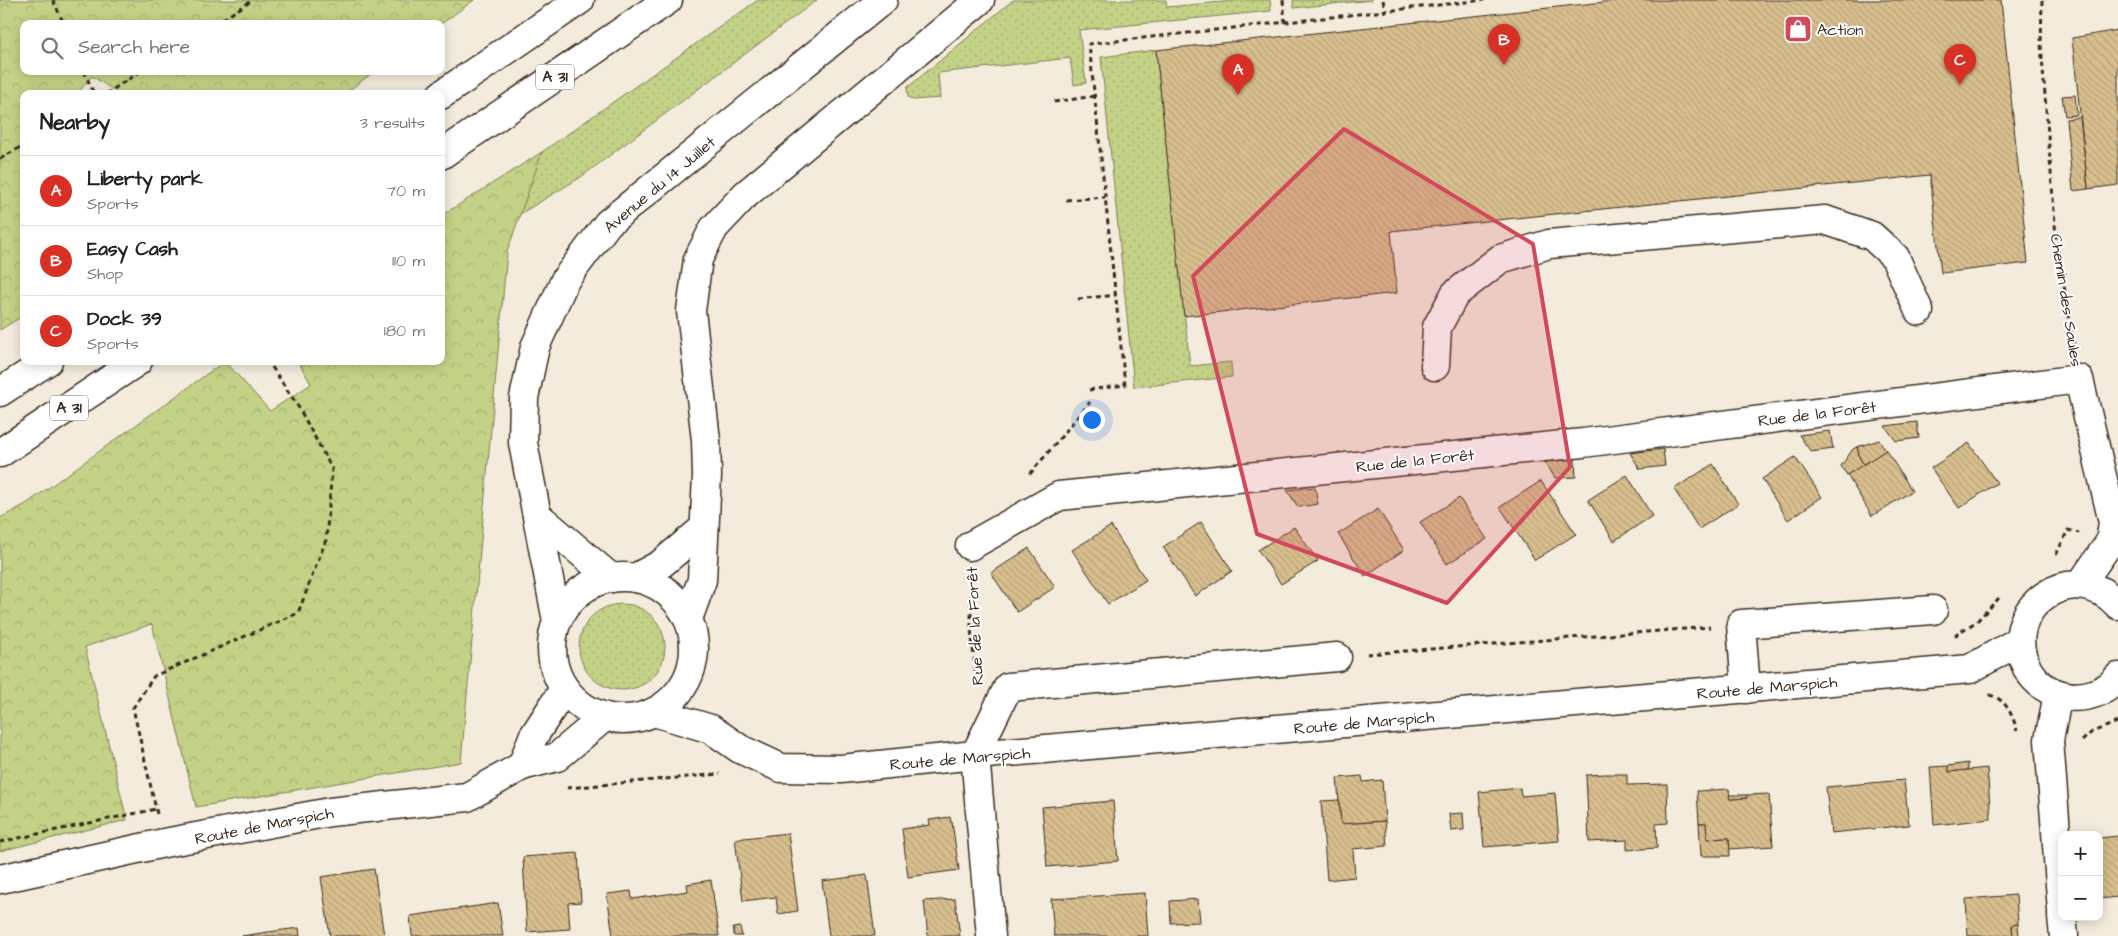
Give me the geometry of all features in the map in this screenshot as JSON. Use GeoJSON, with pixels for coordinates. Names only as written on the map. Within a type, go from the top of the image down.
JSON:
{"type":"FeatureCollection","features":[{"type":"Feature","properties":{"kind":"main road"},"geometry":{"type":"LineString","coordinates":[[445,92],[580,0]]}},
{"type":"Feature","properties":{"kind":"main road","name":"A 31"},"geometry":{"type":"LineString","coordinates":[[445,152],[668,0]]}},
{"type":"Feature","properties":{"kind":"main road","name":"Avenue du 14 Juillet"},"geometry":{"type":"LineString","coordinates":[[557,620],[523,442],[524,398],[535,347],[565,280],[608,223],[883,0]]}},
{"type":"Feature","properties":{"kind":"main road"},"geometry":{"type":"LineString","coordinates":[[688,619],[702,580],[707,475],[706,440],[691,311],[698,260],[714,228],[745,195],[980,0]]}},
{"type":"Feature","properties":{"kind":"main road"},"geometry":{"type":"LineString","coordinates":[[1435,366],[1437,328],[1455,294],[1500,260],[1550,244],[1825,220],[1872,236],[1895,257],[1919,311]]}},
{"type":"Feature","properties":{"kind":"main road"},"geometry":{"type":"LineString","coordinates":[[0,392],[42,365]]}},
{"type":"Feature","properties":{"kind":"main road","name":"A 31"},"geometry":{"type":"LineString","coordinates":[[0,453],[132,365]]}},
{"type":"Feature","properties":{"kind":"main road","name":"Rue de la Forêt"},"geometry":{"type":"LineString","coordinates":[[970,546],[1059,496],[1583,442],[2079,379]]}},
{"type":"Feature","properties":{"kind":"main road","name":"Chemin des Saules"},"geometry":{"type":"LineString","coordinates":[[2079,379],[2114,522],[2110,542],[2080,585]]}},
{"type":"Feature","properties":{"kind":"main road"},"geometry":{"type":"LineString","coordinates":[[538,516],[623,578],[657,585],[676,600],[688,619],[694,642],[692,664],[684,685],[671,701],[654,712],[635,719],[602,719],[577,703],[564,688],[554,667],[552,643],[557,620],[570,600],[588,585],[623,578],[661,564],[704,528]]}},
{"type":"Feature","properties":{"kind":"main road"},"geometry":{"type":"LineString","coordinates":[[2118,605],[2111,597],[2096,589],[2080,585],[2062,587],[2045,594],[2031,607],[2023,623],[2019,641],[2022,658],[2030,674],[2042,686],[2058,694],[2073,697],[2088,695],[2102,690],[2118,677]]}},
{"type":"Feature","properties":{"kind":"main road"},"geometry":{"type":"LineString","coordinates":[[1746,688],[1740,624],[1933,610]]}},
{"type":"Feature","properties":{"kind":"main road","name":"Route de Marspich"},"geometry":{"type":"LineString","coordinates":[[711,729],[740,749],[781,768],[841,769],[975,755],[1970,669],[2019,641]]}},
{"type":"Feature","properties":{"kind":"main road"},"geometry":{"type":"LineString","coordinates":[[991,936],[975,755],[1008,687],[1336,657]]}},
{"type":"Feature","properties":{"kind":"main road"},"geometry":{"type":"LineString","coordinates":[[684,685],[711,729]]}},
{"type":"Feature","properties":{"kind":"main road"},"geometry":{"type":"LineString","coordinates":[[522,766],[532,737],[564,688]]}},
{"type":"Feature","properties":{"kind":"main road"},"geometry":{"type":"LineString","coordinates":[[2058,694],[2049,740],[2059,876]]}},
{"type":"Feature","properties":{"kind":"main road"},"geometry":{"type":"LineString","coordinates":[[654,712],[711,729]]}},
{"type":"Feature","properties":{"kind":"main road","name":"Route de Marspich"},"geometry":{"type":"LineString","coordinates":[[0,879],[164,843],[330,812],[467,797],[522,766],[557,756],[602,719]]}},
{"type":"Feature","properties":{"kind":"main road"},"geometry":{"type":"LineString","coordinates":[[2062,921],[2064,936]]}},
{"type":"Feature","properties":{"kind":"path"},"geometry":{"type":"LineString","coordinates":[[53,0],[62,20]]}},
{"type":"Feature","properties":{"kind":"path"},"geometry":{"type":"LineString","coordinates":[[221,20],[253,0]]}},
{"type":"Feature","properties":{"kind":"path"},"geometry":{"type":"LineString","coordinates":[[1282,0],[1285,22]]}},
{"type":"Feature","properties":{"kind":"path"},"geometry":{"type":"LineString","coordinates":[[1383,0],[1385,11]]}},
{"type":"Feature","properties":{"kind":"path"},"geometry":{"type":"LineString","coordinates":[[1089,390],[1125,385],[1089,44],[1484,0]]}},
{"type":"Feature","properties":{"kind":"path","name":"Chemin des Saules"},"geometry":{"type":"LineString","coordinates":[[2042,0],[2041,44],[2056,237],[2079,379]]}},
{"type":"Feature","properties":{"kind":"path"},"geometry":{"type":"LineString","coordinates":[[86,75],[92,90]]}},
{"type":"Feature","properties":{"kind":"path"},"geometry":{"type":"LineString","coordinates":[[112,90],[135,75]]}},
{"type":"Feature","properties":{"kind":"path"},"geometry":{"type":"LineString","coordinates":[[1054,102],[1095,96]]}},
{"type":"Feature","properties":{"kind":"path"},"geometry":{"type":"LineString","coordinates":[[0,159],[20,147]]}},
{"type":"Feature","properties":{"kind":"path"},"geometry":{"type":"LineString","coordinates":[[1066,200],[1106,196]]}},
{"type":"Feature","properties":{"kind":"path"},"geometry":{"type":"LineString","coordinates":[[1078,299],[1116,295]]}},
{"type":"Feature","properties":{"kind":"path"},"geometry":{"type":"LineString","coordinates":[[164,843],[133,708],[154,676],[298,613],[326,540],[332,469],[298,408],[271,365]]}},
{"type":"Feature","properties":{"kind":"path","name":"Rue de la Forêt"},"geometry":{"type":"LineString","coordinates":[[970,546],[971,629],[977,685]]}},
{"type":"Feature","properties":{"kind":"path"},"geometry":{"type":"LineString","coordinates":[[1336,657],[1740,624]]}},
{"type":"Feature","properties":{"kind":"path"},"geometry":{"type":"LineString","coordinates":[[565,788],[722,773]]}},
{"type":"Feature","properties":{"kind":"path"},"geometry":{"type":"LineString","coordinates":[[0,842],[156,809]]}},
{"type":"Feature","properties":{"kind":"highlighted area"},"geometry":{"type":"Polygon","coordinates":[[[1344,129],[1533,244],[1570,467],[1447,603],[1257,534],[1193,276],[1344,129]]]}},
{"type":"Feature","properties":{"kind":"green space"},"geometry":{"type":"Polygon","coordinates":[[[0,0],[474,0],[445,21],[20,20],[20,75],[370,75],[349,90],[113,90],[92,76],[80,90],[20,90],[20,318],[0,330],[0,0]]]}},
{"type":"Feature","properties":{"kind":"green space"},"geometry":{"type":"Polygon","coordinates":[[[758,0],[817,0],[581,177],[520,214],[542,152],[758,0]]]}},
{"type":"Feature","properties":{"kind":"green space"},"geometry":{"type":"Polygon","coordinates":[[[1013,0],[1166,0],[1167,7],[1244,0],[1270,0],[1271,11],[1079,30],[1086,83],[1074,85],[1070,58],[938,73],[940,98],[913,100],[908,97],[907,88],[1013,0]]]}},
{"type":"Feature","properties":{"kind":"green space"},"geometry":{"type":"Polygon","coordinates":[[[1293,0],[1372,0],[1294,8],[1293,0]]]}},
{"type":"Feature","properties":{"kind":"green space"},"geometry":{"type":"Polygon","coordinates":[[[1156,50],[1190,366],[1231,362],[1232,377],[1134,387],[1101,57],[1156,50]]]}},
{"type":"Feature","properties":{"kind":"green space"},"geometry":{"type":"Polygon","coordinates":[[[542,152],[507,252],[461,762],[196,807],[152,624],[85,647],[127,820],[0,851],[0,518],[26,504],[219,365],[229,365],[270,411],[311,384],[300,365],[445,365],[445,213],[542,152]]]}},
{"type":"Feature","properties":{"kind":"green space"},"geometry":{"type":"Polygon","coordinates":[[[622,604],[639,607],[653,616],[662,630],[665,647],[662,664],[653,678],[639,687],[622,690],[605,687],[591,678],[582,664],[579,647],[582,630],[591,616],[605,607],[622,604]]]}},
{"type":"Feature","properties":{"kind":"building"},"geometry":{"type":"Polygon","coordinates":[[[1623,0],[2001,0],[2028,263],[1941,273],[1930,175],[1391,231],[1397,293],[1184,316],[1156,50],[1623,0]]]}},
{"type":"Feature","properties":{"kind":"building"},"geometry":{"type":"Polygon","coordinates":[[[2118,30],[2118,185],[2088,189],[2072,38],[2118,30]]]}},
{"type":"Feature","properties":{"kind":"building"},"geometry":{"type":"Polygon","coordinates":[[[2075,95],[2077,115],[2065,116],[2062,96],[2075,95]]]}},
{"type":"Feature","properties":{"kind":"building"},"geometry":{"type":"Polygon","coordinates":[[[2080,117],[2088,189],[2073,191],[2066,119],[2080,117]]]}},
{"type":"Feature","properties":{"kind":"building"},"geometry":{"type":"Polygon","coordinates":[[[1917,422],[1919,438],[1896,441],[1885,426],[1917,422]]]}},
{"type":"Feature","properties":{"kind":"building"},"geometry":{"type":"Polygon","coordinates":[[[1830,431],[1833,449],[1811,452],[1799,435],[1830,431]]]}},
{"type":"Feature","properties":{"kind":"building"},"geometry":{"type":"Polygon","coordinates":[[[1879,440],[1886,450],[1864,465],[1860,459],[1857,447],[1879,440]]]}},
{"type":"Feature","properties":{"kind":"building"},"geometry":{"type":"Polygon","coordinates":[[[1969,443],[1997,483],[1959,508],[1931,468],[1969,443]]]}},
{"type":"Feature","properties":{"kind":"building"},"geometry":{"type":"Polygon","coordinates":[[[1857,447],[1860,459],[1864,465],[1847,475],[1841,466],[1853,449],[1857,447]]]}},
{"type":"Feature","properties":{"kind":"building"},"geometry":{"type":"Polygon","coordinates":[[[1663,449],[1665,466],[1640,469],[1630,453],[1663,449]]]}},
{"type":"Feature","properties":{"kind":"building"},"geometry":{"type":"Polygon","coordinates":[[[1886,450],[1912,491],[1872,516],[1847,475],[1886,450]]]}},
{"type":"Feature","properties":{"kind":"building"},"geometry":{"type":"Polygon","coordinates":[[[1795,457],[1822,497],[1788,520],[1762,479],[1795,457]]]}},
{"type":"Feature","properties":{"kind":"building"},"geometry":{"type":"Polygon","coordinates":[[[1575,459],[1576,477],[1555,478],[1545,462],[1575,459]]]}},
{"type":"Feature","properties":{"kind":"building"},"geometry":{"type":"Polygon","coordinates":[[[1713,464],[1738,504],[1699,529],[1674,489],[1713,464]]]}},
{"type":"Feature","properties":{"kind":"building"},"geometry":{"type":"Polygon","coordinates":[[[1627,475],[1652,516],[1614,541],[1588,500],[1627,475]]]}},
{"type":"Feature","properties":{"kind":"building"},"geometry":{"type":"Polygon","coordinates":[[[1541,481],[1576,534],[1535,560],[1500,507],[1541,481]]]}},
{"type":"Feature","properties":{"kind":"building"},"geometry":{"type":"Polygon","coordinates":[[[1315,487],[1318,504],[1300,507],[1298,507],[1287,490],[1315,487]]]}},
{"type":"Feature","properties":{"kind":"building"},"geometry":{"type":"Polygon","coordinates":[[[1459,498],[1487,539],[1447,564],[1420,522],[1459,498]]]}},
{"type":"Feature","properties":{"kind":"building"},"geometry":{"type":"Polygon","coordinates":[[[1378,509],[1404,550],[1365,576],[1338,534],[1378,509]]]}},
{"type":"Feature","properties":{"kind":"building"},"geometry":{"type":"Polygon","coordinates":[[[1201,522],[1232,571],[1195,596],[1163,547],[1201,522]]]}},
{"type":"Feature","properties":{"kind":"building"},"geometry":{"type":"Polygon","coordinates":[[[1111,526],[1146,580],[1108,604],[1072,550],[1111,526]]]}},
{"type":"Feature","properties":{"kind":"building"},"geometry":{"type":"Polygon","coordinates":[[[1294,527],[1318,561],[1281,584],[1258,550],[1294,527]]]}},
{"type":"Feature","properties":{"kind":"building"},"geometry":{"type":"Polygon","coordinates":[[[1029,548],[1055,587],[1017,612],[991,573],[1029,548]]]}},
{"type":"Feature","properties":{"kind":"building"},"geometry":{"type":"Polygon","coordinates":[[[1968,763],[1968,770],[1949,772],[1948,766],[1968,763]]]}},
{"type":"Feature","properties":{"kind":"building"},"geometry":{"type":"Polygon","coordinates":[[[1948,766],[1949,772],[1987,768],[1991,819],[1934,825],[1930,767],[1948,766]]]}},
{"type":"Feature","properties":{"kind":"building"},"geometry":{"type":"Polygon","coordinates":[[[1627,774],[1627,785],[1667,784],[1668,823],[1656,824],[1657,848],[1627,850],[1627,840],[1589,842],[1586,775],[1627,774]]]}},
{"type":"Feature","properties":{"kind":"building"},"geometry":{"type":"Polygon","coordinates":[[[1362,776],[1363,782],[1382,780],[1385,821],[1341,824],[1337,778],[1362,776]]]}},
{"type":"Feature","properties":{"kind":"building"},"geometry":{"type":"Polygon","coordinates":[[[1904,780],[1909,825],[1831,833],[1826,787],[1904,780]]]}},
{"type":"Feature","properties":{"kind":"building"},"geometry":{"type":"Polygon","coordinates":[[[1520,788],[1521,796],[1555,793],[1559,841],[1484,847],[1479,792],[1520,788]]]}},
{"type":"Feature","properties":{"kind":"building"},"geometry":{"type":"Polygon","coordinates":[[[1729,789],[1730,799],[1747,798],[1746,795],[1769,794],[1773,846],[1729,849],[1729,838],[1707,839],[1706,823],[1699,823],[1697,791],[1729,789]]]}},
{"type":"Feature","properties":{"kind":"building"},"geometry":{"type":"Polygon","coordinates":[[[1729,795],[1746,795],[1747,798],[1730,799],[1729,795]]]}},
{"type":"Feature","properties":{"kind":"building"},"geometry":{"type":"Polygon","coordinates":[[[1339,800],[1341,824],[1385,821],[1387,846],[1353,849],[1355,877],[1327,880],[1321,801],[1339,800]]]}},
{"type":"Feature","properties":{"kind":"building"},"geometry":{"type":"Polygon","coordinates":[[[1113,801],[1118,861],[1047,867],[1042,807],[1113,801]]]}},
{"type":"Feature","properties":{"kind":"building"},"geometry":{"type":"Polygon","coordinates":[[[1463,813],[1464,830],[1451,831],[1449,814],[1463,813]]]}},
{"type":"Feature","properties":{"kind":"building"},"geometry":{"type":"Polygon","coordinates":[[[950,817],[959,870],[908,877],[902,829],[930,825],[929,820],[950,817]]]}},
{"type":"Feature","properties":{"kind":"building"},"geometry":{"type":"Polygon","coordinates":[[[1699,823],[1706,823],[1707,839],[1729,838],[1730,856],[1701,856],[1699,823]]]}},
{"type":"Feature","properties":{"kind":"building"},"geometry":{"type":"Polygon","coordinates":[[[788,833],[798,911],[778,914],[776,897],[743,901],[735,839],[788,833]]]}},
{"type":"Feature","properties":{"kind":"building"},"geometry":{"type":"Polygon","coordinates":[[[2118,836],[2118,897],[2103,899],[2103,838],[2118,836]]]}},
{"type":"Feature","properties":{"kind":"building"},"geometry":{"type":"Polygon","coordinates":[[[578,853],[581,902],[568,903],[570,929],[527,932],[523,857],[578,853]]]}},
{"type":"Feature","properties":{"kind":"building"},"geometry":{"type":"Polygon","coordinates":[[[374,869],[384,936],[330,936],[321,877],[374,869]]]}},
{"type":"Feature","properties":{"kind":"building"},"geometry":{"type":"Polygon","coordinates":[[[867,875],[875,936],[829,936],[822,881],[867,875]]]}},
{"type":"Feature","properties":{"kind":"building"},"geometry":{"type":"Polygon","coordinates":[[[711,880],[719,936],[613,936],[607,894],[631,891],[632,899],[688,891],[687,884],[711,880]]]}},
{"type":"Feature","properties":{"kind":"building"},"geometry":{"type":"Polygon","coordinates":[[[1145,893],[1148,936],[1054,936],[1051,899],[1145,893]]]}},
{"type":"Feature","properties":{"kind":"building"},"geometry":{"type":"Polygon","coordinates":[[[2016,895],[2018,924],[2012,925],[2013,936],[1968,936],[1966,899],[2016,895]]]}},
{"type":"Feature","properties":{"kind":"building"},"geometry":{"type":"Polygon","coordinates":[[[955,899],[960,936],[928,936],[924,901],[955,899]]]}},
{"type":"Feature","properties":{"kind":"building"},"geometry":{"type":"Polygon","coordinates":[[[1198,899],[1200,922],[1171,923],[1170,901],[1198,899]]]}},
{"type":"Feature","properties":{"kind":"building"},"geometry":{"type":"Polygon","coordinates":[[[498,903],[503,936],[412,936],[410,916],[498,903]]]}},
{"type":"Feature","properties":{"kind":"building"},"geometry":{"type":"Polygon","coordinates":[[[2018,924],[2019,936],[2013,936],[2012,925],[2018,924]]]}},
{"type":"Feature","properties":{"kind":"building"},"geometry":{"type":"Polygon","coordinates":[[[740,927],[742,936],[734,936],[733,928],[740,927]]]}},
{"type":"Feature","properties":{"kind":"building"},"geometry":{"type":"Polygon","coordinates":[[[299,928],[300,936],[242,936],[268,932],[299,928]]]}},
{"type":"Feature","properties":{"kind":"place","name":"Action"},"geometry":{"type":"Point","coordinates":[1798,29]}},
{"type":"Feature","properties":{"kind":"place","name":"Easy Cash"},"geometry":{"type":"Point","coordinates":[1504,65]}},
{"type":"Feature","properties":{"kind":"place","name":"Dock 39"},"geometry":{"type":"Point","coordinates":[1960,85]}},
{"type":"Feature","properties":{"kind":"place","name":"Liberty park"},"geometry":{"type":"Point","coordinates":[1238,95]}}]}
